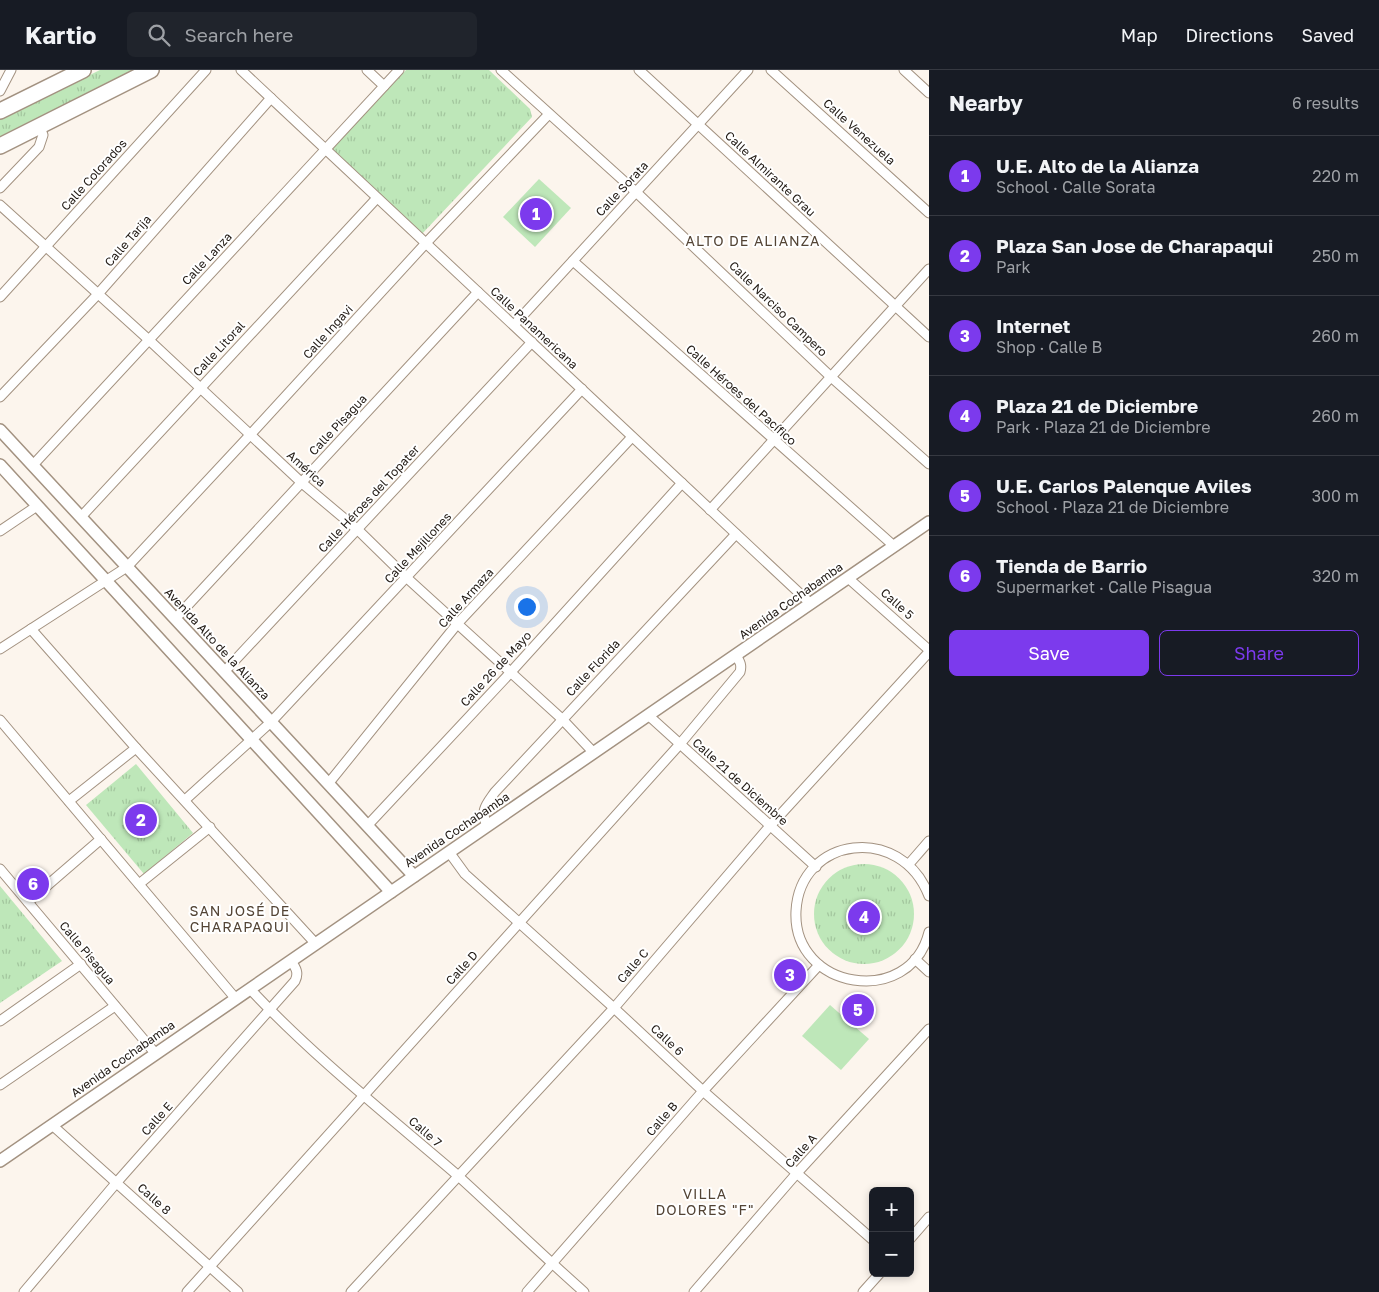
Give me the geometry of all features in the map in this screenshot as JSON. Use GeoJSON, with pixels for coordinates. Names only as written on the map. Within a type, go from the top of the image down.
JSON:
{"type":"FeatureCollection","features":[{"type":"Feature","properties":{"kind":"main road"},"geometry":{"type":"LineString","coordinates":[[1,108],[83,70]]}},
{"type":"Feature","properties":{"kind":"main road"},"geometry":{"type":"LineString","coordinates":[[0,146],[151,70]]}},
{"type":"Feature","properties":{"kind":"street"},"geometry":{"type":"LineString","coordinates":[[0,91],[11,70]]}},
{"type":"Feature","properties":{"kind":"street","name":"Calle Colorados"},"geometry":{"type":"LineString","coordinates":[[0,297],[206,70]]}},
{"type":"Feature","properties":{"kind":"street","name":"Calle Panamericana"},"geometry":{"type":"LineString","coordinates":[[241,70],[811,604]]}},
{"type":"Feature","properties":{"kind":"street"},"geometry":{"type":"LineString","coordinates":[[368,70],[384,86]]}},
{"type":"Feature","properties":{"kind":"street","name":"Calle Lanza"},"geometry":{"type":"LineString","coordinates":[[33,465],[399,70]]}},
{"type":"Feature","properties":{"kind":"street","name":"Calle Narciso Campero"},"geometry":{"type":"LineString","coordinates":[[501,70],[636,192],[831,377],[929,464]]}},
{"type":"Feature","properties":{"kind":"street","name":"Calle Almirante Grau"},"geometry":{"type":"LineString","coordinates":[[639,70],[929,337]]}},
{"type":"Feature","properties":{"kind":"street","name":"Calle Sorata"},"geometry":{"type":"LineString","coordinates":[[514,326],[748,70]]}},
{"type":"Feature","properties":{"kind":"street","name":"Calle Venezuela"},"geometry":{"type":"LineString","coordinates":[[772,70],[929,213]]}},
{"type":"Feature","properties":{"kind":"street"},"geometry":{"type":"LineString","coordinates":[[904,70],[929,93]]}},
{"type":"Feature","properties":{"kind":"street","name":"Calle Tarija"},"geometry":{"type":"LineString","coordinates":[[0,398],[98,294],[271,98]]}},
{"type":"Feature","properties":{"kind":"street","name":"Calle Ingavi"},"geometry":{"type":"LineString","coordinates":[[0,649],[127,567],[426,243],[549,114]]}},
{"type":"Feature","properties":{"kind":"street"},"geometry":{"type":"LineString","coordinates":[[0,188],[39,148],[44,135],[40,126]]}},
{"type":"Feature","properties":{"kind":"street","name":"Calle Litoral"},"geometry":{"type":"LineString","coordinates":[[81,517],[378,198]]}},
{"type":"Feature","properties":{"kind":"street","name":"América"},"geometry":{"type":"LineString","coordinates":[[0,205],[149,340],[302,483],[358,530],[407,578],[562,719],[594,752]]}},
{"type":"Feature","properties":{"kind":"street","name":"Calle Héroes del Pacífico"},"geometry":{"type":"LineString","coordinates":[[573,261],[773,441],[894,546]]}},
{"type":"Feature","properties":{"kind":"street"},"geometry":{"type":"LineString","coordinates":[[710,510],[929,269]]}},
{"type":"Feature","properties":{"kind":"street","name":"Calle Pisagua"},"geometry":{"type":"LineString","coordinates":[[176,619],[478,292]]}},
{"type":"Feature","properties":{"kind":"street","name":"Calle Héroes del Topater"},"geometry":{"type":"LineString","coordinates":[[224,672],[532,342]]}},
{"type":"Feature","properties":{"kind":"street","name":"Calle Mejillones"},"geometry":{"type":"LineString","coordinates":[[185,800],[271,722],[582,389]]}},
{"type":"Feature","properties":{"kind":"street","name":"Avenida Alto de la Alianza"},"geometry":{"type":"LineString","coordinates":[[0,430],[414,876]]}},
{"type":"Feature","properties":{"kind":"street","name":"Calle Armaza"},"geometry":{"type":"LineString","coordinates":[[328,784],[458,623],[632,437]]}},
{"type":"Feature","properties":{"kind":"street"},"geometry":{"type":"LineString","coordinates":[[0,465],[391,892]]}},
{"type":"Feature","properties":{"kind":"street","name":"Calle 26 de Mayo"},"geometry":{"type":"LineString","coordinates":[[367,826],[511,672],[682,483]]}},
{"type":"Feature","properties":{"kind":"street"},"geometry":{"type":"LineString","coordinates":[[0,531],[37,506]]}},
{"type":"Feature","properties":{"kind":"street","name":"Avenida Cochabamba"},"geometry":{"type":"LineString","coordinates":[[0,1161],[929,522]]}},
{"type":"Feature","properties":{"kind":"street","name":"Calle Florida"},"geometry":{"type":"LineString","coordinates":[[487,826],[484,811],[495,792],[736,534]]}},
{"type":"Feature","properties":{"kind":"street","name":"Calle 5"},"geometry":{"type":"LineString","coordinates":[[848,578],[929,651]]}},
{"type":"Feature","properties":{"kind":"street"},"geometry":{"type":"LineString","coordinates":[[31,629],[136,748],[316,944]]}},
{"type":"Feature","properties":{"kind":"street","name":"Calle C"},"geometry":{"type":"LineString","coordinates":[[351,1292],[614,1008],[770,826],[929,651]]}},
{"type":"Feature","properties":{"kind":"street","name":"Calle D"},"geometry":{"type":"LineString","coordinates":[[187,1292],[680,744],[740,672],[741,663],[736,655]]}},
{"type":"Feature","properties":{"kind":"street","name":"Calle 21 de Diciembre"},"geometry":{"type":"LineString","coordinates":[[648,715],[816,867]]}},
{"type":"Feature","properties":{"kind":"street"},"geometry":{"type":"LineString","coordinates":[[0,720],[236,999]]}},
{"type":"Feature","properties":{"kind":"street"},"geometry":{"type":"LineString","coordinates":[[68,801],[136,748]]}},
{"type":"Feature","properties":{"kind":"street"},"geometry":{"type":"LineString","coordinates":[[139,884],[210,827]]}},
{"type":"Feature","properties":{"kind":"street"},"geometry":{"type":"LineString","coordinates":[[28,902],[101,839]]}},
{"type":"Feature","properties":{"kind":"street"},"geometry":{"type":"LineString","coordinates":[[909,864],[929,841]]}},
{"type":"Feature","properties":{"kind":"street"},"geometry":{"type":"LineString","coordinates":[[929,896],[925,885],[909,864],[889,852],[867,847],[845,850],[824,860],[816,867],[802,887],[798,899],[796,917],[799,935],[804,946],[819,965],[839,977],[862,982],[891,976],[906,967],[923,948],[929,932]]}},
{"type":"Feature","properties":{"kind":"street","name":"Calle 6"},"geometry":{"type":"LineString","coordinates":[[449,852],[465,874],[703,1091],[869,1236]]}},
{"type":"Feature","properties":{"kind":"street","name":"Calle Pisagua"},"geometry":{"type":"LineString","coordinates":[[0,869],[155,1053]]}},
{"type":"Feature","properties":{"kind":"street"},"geometry":{"type":"LineString","coordinates":[[915,959],[929,972]]}},
{"type":"Feature","properties":{"kind":"street","name":"Calle E"},"geometry":{"type":"LineString","coordinates":[[24,1292],[117,1182],[295,981],[297,971],[291,961]]}},
{"type":"Feature","properties":{"kind":"street"},"geometry":{"type":"LineString","coordinates":[[0,1021],[81,964]]}},
{"type":"Feature","properties":{"kind":"street","name":"Calle B"},"geometry":{"type":"LineString","coordinates":[[527,1292],[703,1091],[819,965]]}},
{"type":"Feature","properties":{"kind":"street","name":"Calle 7"},"geometry":{"type":"LineString","coordinates":[[250,989],[270,1011],[364,1096],[457,1176],[584,1292]]}},
{"type":"Feature","properties":{"kind":"street"},"geometry":{"type":"LineString","coordinates":[[0,1085],[115,1006]]}},
{"type":"Feature","properties":{"kind":"street","name":"Calle A"},"geometry":{"type":"LineString","coordinates":[[694,1292],[797,1173],[929,1029]]}},
{"type":"Feature","properties":{"kind":"street","name":"Calle 8"},"geometry":{"type":"LineString","coordinates":[[52,1125],[238,1292]]}},
{"type":"Feature","properties":{"kind":"street"},"geometry":{"type":"LineString","coordinates":[[914,1234],[929,1217]]}},
{"type":"Feature","properties":{"kind":"street"},"geometry":{"type":"LineString","coordinates":[[868,1290],[877,1277]]}},
{"type":"Feature","properties":{"kind":"green space"},"geometry":{"type":"Polygon","coordinates":[[[100,70],[139,70],[0,138],[0,119],[100,70]]]}},
{"type":"Feature","properties":{"kind":"green space"},"geometry":{"type":"Polygon","coordinates":[[[406,70],[489,70],[530,109],[532,117],[421,235],[330,151],[406,70]]]}},
{"type":"Feature","properties":{"kind":"green space"},"geometry":{"type":"Polygon","coordinates":[[[539,179],[571,208],[535,247],[503,217],[539,179]]]}},
{"type":"Feature","properties":{"kind":"green space"},"geometry":{"type":"Polygon","coordinates":[[[136,764],[193,833],[144,874],[86,805],[136,764]]]}},
{"type":"Feature","properties":{"kind":"green space"},"geometry":{"type":"Polygon","coordinates":[[[864,864],[874,865],[892,872],[906,886],[913,904],[913,924],[906,942],[892,956],[874,963],[864,964],[854,963],[836,956],[822,942],[815,924],[814,914],[815,904],[822,886],[836,872],[854,865],[864,864]]]}},
{"type":"Feature","properties":{"kind":"green space"},"geometry":{"type":"Polygon","coordinates":[[[0,886],[62,961],[0,1003],[0,886]]]}},
{"type":"Feature","properties":{"kind":"green space"},"geometry":{"type":"Polygon","coordinates":[[[830,1005],[869,1039],[841,1070],[802,1036],[830,1005]]]}},
{"type":"Feature","properties":{"kind":"place","name":"U.E. Alto de la Alianza"},"geometry":{"type":"Point","coordinates":[536,214]}},
{"type":"Feature","properties":{"kind":"place","name":"Plaza San Jose de Charapaqui"},"geometry":{"type":"Point","coordinates":[141,820]}},
{"type":"Feature","properties":{"kind":"place","name":"Tienda de Barrio"},"geometry":{"type":"Point","coordinates":[33,884]}},
{"type":"Feature","properties":{"kind":"place","name":"Plaza 21 de Diciembre"},"geometry":{"type":"Point","coordinates":[864,917]}},
{"type":"Feature","properties":{"kind":"place","name":"Internet"},"geometry":{"type":"Point","coordinates":[790,975]}},
{"type":"Feature","properties":{"kind":"place","name":"U.E. Carlos Palenque Aviles"},"geometry":{"type":"Point","coordinates":[858,1010]}},
{"type":"Feature","properties":{"kind":"district","name":"ALTO DE ALIANZA"},"geometry":{"type":"Point","coordinates":[753,241]}},
{"type":"Feature","properties":{"kind":"district","name":"SAN JOSÉ DE CHARAPAQUI"},"geometry":{"type":"Point","coordinates":[240,920]}},
{"type":"Feature","properties":{"kind":"district","name":"VILLA DOLORES \"F\""},"geometry":{"type":"Point","coordinates":[705,1202]}}]}
